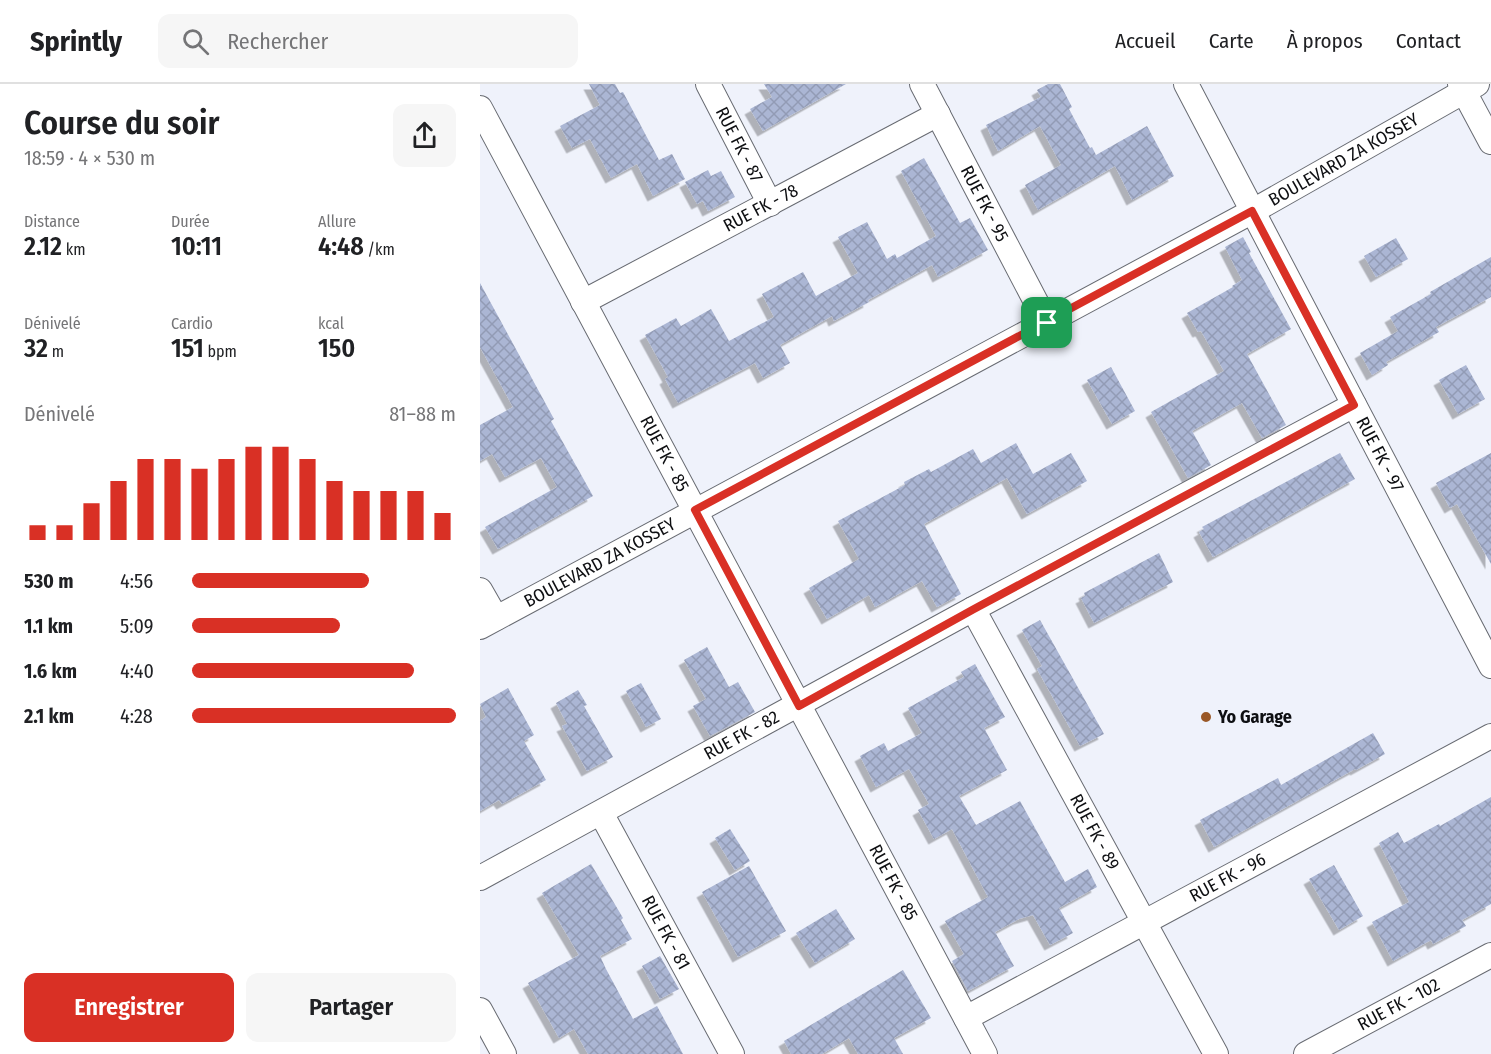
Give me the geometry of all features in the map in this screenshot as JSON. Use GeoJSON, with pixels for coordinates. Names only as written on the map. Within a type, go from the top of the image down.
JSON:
{"type":"FeatureCollection","features":[{"type":"Feature","properties":{"kind":"street","name":"RUE FK - 87"},"geometry":{"type":"LineString","coordinates":[[708,84],[770,204]]}},
{"type":"Feature","properties":{"kind":"street","name":"RUE FK - 95"},"geometry":{"type":"LineString","coordinates":[[922,84],[1047,323]]}},
{"type":"Feature","properties":{"kind":"street","name":"RUE FK - 97"},"geometry":{"type":"LineString","coordinates":[[1186,84],[1491,666]]}},
{"type":"Feature","properties":{"kind":"street","name":"BOULEVARD ZA KOSSEY"},"geometry":{"type":"LineString","coordinates":[[488,622],[1252,211],[1467,86]]}},
{"type":"Feature","properties":{"kind":"street"},"geometry":{"type":"LineString","coordinates":[[1467,86],[1491,142]]}},
{"type":"Feature","properties":{"kind":"street","name":"RUE FK - 85"},"geometry":{"type":"LineString","coordinates":[[480,108],[985,1054]]}},
{"type":"Feature","properties":{"kind":"street","name":"RUE FK - 78"},"geometry":{"type":"LineString","coordinates":[[583,302],[938,114]]}},
{"type":"Feature","properties":{"kind":"street","name":"RUE FK - 82"},"geometry":{"type":"LineString","coordinates":[[480,878],[1354,405]]}},
{"type":"Feature","properties":{"kind":"street"},"geometry":{"type":"LineString","coordinates":[[480,590],[488,622]]}},
{"type":"Feature","properties":{"kind":"street","name":"RUE FK - 89"},"geometry":{"type":"LineString","coordinates":[[974,609],[1216,1054]]}},
{"type":"Feature","properties":{"kind":"street","name":"RUE FK - 96"},"geometry":{"type":"LineString","coordinates":[[966,1018],[1491,736]]}},
{"type":"Feature","properties":{"kind":"street","name":"RUE FK - 81"},"geometry":{"type":"LineString","coordinates":[[601,813],[732,1054]]}},
{"type":"Feature","properties":{"kind":"street","name":"RUE FK - 102"},"geometry":{"type":"LineString","coordinates":[[1306,1054],[1491,955]]}},
{"type":"Feature","properties":{"kind":"street"},"geometry":{"type":"LineString","coordinates":[[480,1010],[504,1054]]}},
{"type":"Feature","properties":{"kind":"building"},"geometry":{"type":"Polygon","coordinates":[[[589,84],[615,84],[620,93],[623,92],[659,160],[672,154],[685,179],[653,196],[637,164],[611,178],[590,139],[572,148],[560,126],[600,105],[589,84]]]}},
{"type":"Feature","properties":{"kind":"building"},"geometry":{"type":"Polygon","coordinates":[[[764,84],[846,84],[763,131],[750,109],[772,97],[764,84]]]}},
{"type":"Feature","properties":{"kind":"building"},"geometry":{"type":"Polygon","coordinates":[[[1048,84],[1060,84],[1072,107],[1069,109],[1096,155],[1147,126],[1174,176],[1132,200],[1115,166],[1038,210],[1025,185],[1061,165],[1040,126],[998,151],[986,125],[1041,97],[1037,90],[1048,84]]]}},
{"type":"Feature","properties":{"kind":"building"},"geometry":{"type":"Polygon","coordinates":[[[924,158],[960,223],[970,218],[988,250],[938,277],[932,265],[834,321],[832,316],[780,345],[790,363],[763,378],[755,363],[678,403],[665,379],[668,377],[645,335],[676,318],[681,326],[711,309],[729,341],[774,317],[762,294],[803,272],[816,296],[858,273],[838,237],[867,222],[887,259],[895,254],[897,258],[936,236],[901,171],[924,158]]]}},
{"type":"Feature","properties":{"kind":"building"},"geometry":{"type":"Polygon","coordinates":[[[708,170],[711,176],[721,171],[735,197],[708,211],[703,201],[697,204],[685,182],[708,170]]]}},
{"type":"Feature","properties":{"kind":"building"},"geometry":{"type":"Polygon","coordinates":[[[1243,237],[1251,252],[1249,253],[1291,329],[1247,354],[1286,425],[1262,438],[1242,403],[1192,431],[1211,465],[1188,478],[1151,412],[1224,371],[1201,331],[1198,332],[1187,313],[1242,280],[1225,247],[1243,237]]]}},
{"type":"Feature","properties":{"kind":"building"},"geometry":{"type":"Polygon","coordinates":[[[1396,238],[1408,259],[1376,277],[1364,256],[1396,238]]]}},
{"type":"Feature","properties":{"kind":"building"},"geometry":{"type":"Polygon","coordinates":[[[1491,257],[1491,297],[1436,327],[1439,332],[1386,362],[1388,365],[1372,375],[1360,353],[1398,331],[1390,317],[1491,257]]]}},
{"type":"Feature","properties":{"kind":"building"},"geometry":{"type":"Polygon","coordinates":[[[480,283],[554,419],[551,421],[593,496],[498,549],[485,527],[557,487],[541,458],[505,477],[492,454],[480,461],[480,425],[513,407],[480,347],[480,283]]]}},
{"type":"Feature","properties":{"kind":"building"},"geometry":{"type":"Polygon","coordinates":[[[1466,365],[1485,399],[1458,414],[1439,380],[1466,365]]]}},
{"type":"Feature","properties":{"kind":"building"},"geometry":{"type":"Polygon","coordinates":[[[1111,367],[1135,411],[1112,424],[1087,380],[1111,367]]]}},
{"type":"Feature","properties":{"kind":"building"},"geometry":{"type":"Polygon","coordinates":[[[1016,443],[1033,474],[1071,453],[1087,481],[1027,514],[1007,478],[924,524],[961,594],[937,607],[922,581],[875,607],[869,595],[827,619],[809,588],[859,559],[838,521],[905,485],[904,482],[929,469],[931,472],[973,449],[981,463],[1016,443]]]}},
{"type":"Feature","properties":{"kind":"building"},"geometry":{"type":"Polygon","coordinates":[[[1340,453],[1355,479],[1213,557],[1199,532],[1204,529],[1202,527],[1340,453]]]}},
{"type":"Feature","properties":{"kind":"building"},"geometry":{"type":"Polygon","coordinates":[[[1491,453],[1491,564],[1457,504],[1450,508],[1436,483],[1491,453]]]}},
{"type":"Feature","properties":{"kind":"building"},"geometry":{"type":"Polygon","coordinates":[[[1159,553],[1173,582],[1094,623],[1081,598],[1085,596],[1084,593],[1159,553]]]}},
{"type":"Feature","properties":{"kind":"building"},"geometry":{"type":"Polygon","coordinates":[[[1040,620],[1104,734],[1080,746],[1037,669],[1042,666],[1022,630],[1040,620]]]}},
{"type":"Feature","properties":{"kind":"building"},"geometry":{"type":"Polygon","coordinates":[[[707,647],[729,687],[738,682],[755,712],[710,736],[693,706],[706,699],[684,660],[707,647]]]}},
{"type":"Feature","properties":{"kind":"building"},"geometry":{"type":"Polygon","coordinates":[[[975,664],[1005,717],[984,728],[1007,770],[959,796],[976,825],[1020,801],[1065,882],[1088,869],[1097,887],[1059,908],[1073,933],[1050,945],[1033,915],[1019,919],[995,932],[1014,966],[968,991],[952,961],[964,954],[945,921],[988,897],[952,829],[934,839],[918,810],[929,804],[909,769],[876,787],[860,756],[884,743],[888,751],[922,733],[908,708],[964,677],[961,672],[975,664]]]}},
{"type":"Feature","properties":{"kind":"building"},"geometry":{"type":"Polygon","coordinates":[[[641,683],[661,719],[646,727],[626,691],[641,683]]]}},
{"type":"Feature","properties":{"kind":"building"},"geometry":{"type":"Polygon","coordinates":[[[508,688],[534,735],[524,741],[546,780],[502,804],[499,800],[480,811],[480,721],[486,717],[480,704],[508,688]]]}},
{"type":"Feature","properties":{"kind":"building"},"geometry":{"type":"Polygon","coordinates":[[[578,690],[587,705],[584,706],[613,757],[587,771],[562,726],[567,724],[556,703],[578,690]]]}},
{"type":"Feature","properties":{"kind":"building"},"geometry":{"type":"Polygon","coordinates":[[[1373,733],[1385,754],[1214,847],[1200,820],[1278,778],[1281,785],[1373,733]]]}},
{"type":"Feature","properties":{"kind":"building"},"geometry":{"type":"Polygon","coordinates":[[[1491,797],[1491,904],[1462,920],[1466,926],[1433,944],[1431,940],[1393,961],[1372,922],[1409,902],[1379,843],[1398,832],[1404,843],[1491,797]]]}},
{"type":"Feature","properties":{"kind":"building"},"geometry":{"type":"Polygon","coordinates":[[[730,829],[750,861],[735,870],[715,838],[730,829]]]}},
{"type":"Feature","properties":{"kind":"building"},"geometry":{"type":"Polygon","coordinates":[[[591,864],[623,918],[621,920],[632,939],[600,956],[606,969],[633,1019],[657,1006],[683,1054],[588,1054],[574,1029],[559,1038],[528,983],[579,955],[542,893],[591,864]]]}},
{"type":"Feature","properties":{"kind":"building"},"geometry":{"type":"Polygon","coordinates":[[[1334,865],[1363,916],[1339,930],[1309,879],[1334,865]]]}},
{"type":"Feature","properties":{"kind":"building"},"geometry":{"type":"Polygon","coordinates":[[[749,866],[786,931],[738,957],[702,892],[749,866]]]}},
{"type":"Feature","properties":{"kind":"building"},"geometry":{"type":"Polygon","coordinates":[[[836,909],[855,939],[815,963],[796,933],[836,909]]]}},
{"type":"Feature","properties":{"kind":"building"},"geometry":{"type":"Polygon","coordinates":[[[660,956],[679,989],[660,999],[642,966],[660,956]]]}},
{"type":"Feature","properties":{"kind":"building"},"geometry":{"type":"Polygon","coordinates":[[[903,970],[931,1018],[894,1038],[903,1054],[858,1054],[849,1038],[822,1054],[791,1054],[784,1041],[903,970]]]}},
{"type":"Feature","properties":{"kind":"place","name":"Yo Garage"},"geometry":{"type":"Point","coordinates":[1206,717]}},
{"type":"Feature","properties":{"kind":"route"},"geometry":{"type":"LineString","coordinates":[[1252,211],[1354,405],[974,609],[799,706],[695,510],[1047,323],[1252,211]]}}]}
